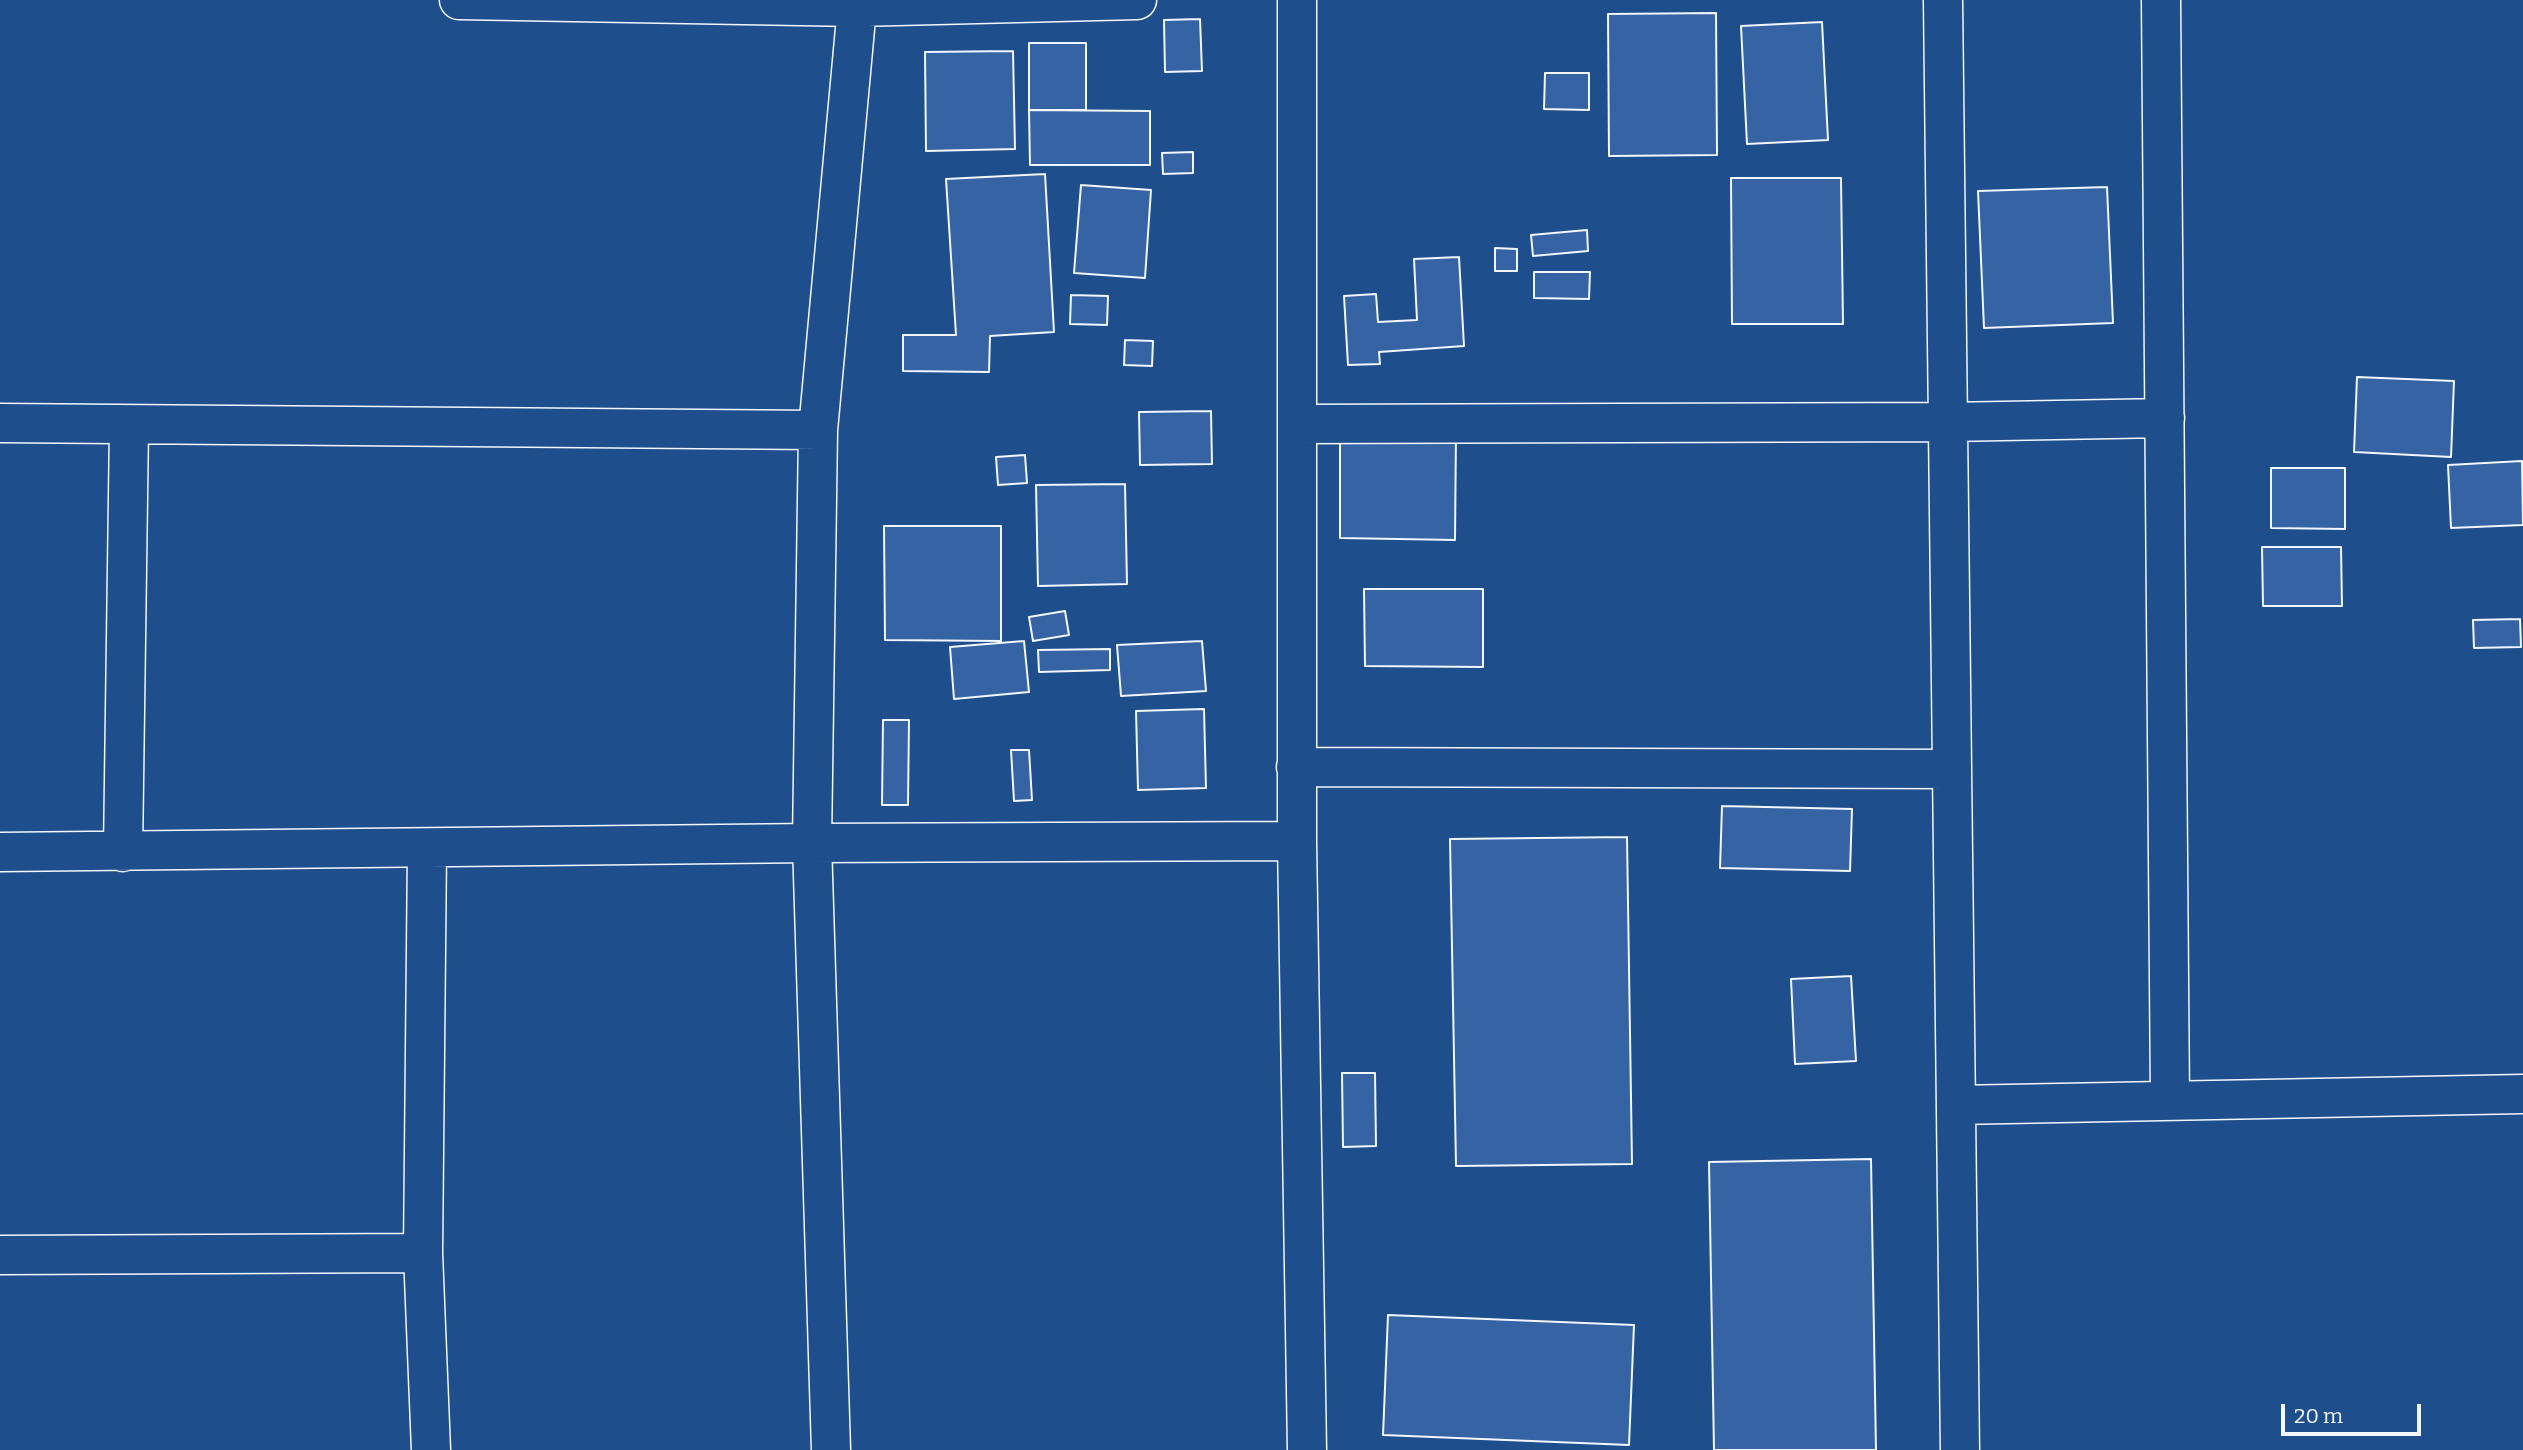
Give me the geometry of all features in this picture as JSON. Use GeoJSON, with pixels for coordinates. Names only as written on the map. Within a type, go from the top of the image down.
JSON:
{"type":"FeatureCollection","features":[{"type":"Feature","properties":{"kind":"street"},"geometry":{"type":"LineString","coordinates":[[459,0],[857,6],[1137,0]]}},
{"type":"Feature","properties":{"kind":"street"},"geometry":{"type":"LineString","coordinates":[[1297,0],[1296,767],[1307,1450]]}},
{"type":"Feature","properties":{"kind":"street"},"geometry":{"type":"LineString","coordinates":[[1943,0],[1960,1450]]}},
{"type":"Feature","properties":{"kind":"street"},"geometry":{"type":"LineString","coordinates":[[2161,0],[2170,1100]]}},
{"type":"Feature","properties":{"kind":"street"},"geometry":{"type":"LineString","coordinates":[[831,1450],[812,843],[818,430],[857,6]]}},
{"type":"Feature","properties":{"kind":"street"},"geometry":{"type":"LineString","coordinates":[[1297,424],[1948,422],[2165,418]]}},
{"type":"Feature","properties":{"kind":"street"},"geometry":{"type":"LineString","coordinates":[[0,424],[818,430]]}},
{"type":"Feature","properties":{"kind":"street"},"geometry":{"type":"LineString","coordinates":[[123,852],[129,426]]}},
{"type":"Feature","properties":{"kind":"street"},"geometry":{"type":"LineString","coordinates":[[1296,767],[1952,769]]}},
{"type":"Feature","properties":{"kind":"street"},"geometry":{"type":"LineString","coordinates":[[0,852],[812,843],[1297,841]]}},
{"type":"Feature","properties":{"kind":"street"},"geometry":{"type":"LineString","coordinates":[[427,848],[423,1253],[431,1450]]}},
{"type":"Feature","properties":{"kind":"street"},"geometry":{"type":"LineString","coordinates":[[1956,1105],[2523,1094]]}},
{"type":"Feature","properties":{"kind":"street"},"geometry":{"type":"LineString","coordinates":[[0,1255],[423,1253]]}},
{"type":"Feature","properties":{"kind":"building"},"geometry":{"type":"Polygon","coordinates":[[[1716,13],[1717,155],[1609,156],[1608,14],[1716,13]]]}},
{"type":"Feature","properties":{"kind":"building"},"geometry":{"type":"Polygon","coordinates":[[[1200,19],[1202,71],[1165,72],[1164,20],[1200,19]]]}},
{"type":"Feature","properties":{"kind":"building"},"geometry":{"type":"Polygon","coordinates":[[[1822,22],[1828,140],[1747,144],[1741,26],[1822,22]]]}},
{"type":"Feature","properties":{"kind":"building"},"geometry":{"type":"Polygon","coordinates":[[[1029,43],[1086,43],[1086,110],[1029,110],[1029,43]]]}},
{"type":"Feature","properties":{"kind":"building"},"geometry":{"type":"Polygon","coordinates":[[[1013,51],[1015,149],[926,151],[925,52],[1013,51]]]}},
{"type":"Feature","properties":{"kind":"building"},"geometry":{"type":"Polygon","coordinates":[[[1545,73],[1589,73],[1589,110],[1544,109],[1545,73]]]}},
{"type":"Feature","properties":{"kind":"building"},"geometry":{"type":"Polygon","coordinates":[[[1029,110],[1150,111],[1150,165],[1030,165],[1029,110]]]}},
{"type":"Feature","properties":{"kind":"building"},"geometry":{"type":"Polygon","coordinates":[[[1193,152],[1193,173],[1163,174],[1162,153],[1193,152]]]}},
{"type":"Feature","properties":{"kind":"building"},"geometry":{"type":"Polygon","coordinates":[[[1045,174],[1054,332],[990,336],[989,372],[903,371],[903,335],[956,335],[946,179],[1045,174]]]}},
{"type":"Feature","properties":{"kind":"building"},"geometry":{"type":"Polygon","coordinates":[[[1731,178],[1841,178],[1843,324],[1732,324],[1731,178]]]}},
{"type":"Feature","properties":{"kind":"building"},"geometry":{"type":"Polygon","coordinates":[[[1081,185],[1151,190],[1145,278],[1074,273],[1081,185]]]}},
{"type":"Feature","properties":{"kind":"building"},"geometry":{"type":"Polygon","coordinates":[[[2107,187],[2113,323],[1984,328],[1978,191],[2107,187]]]}},
{"type":"Feature","properties":{"kind":"building"},"geometry":{"type":"Polygon","coordinates":[[[1587,230],[1588,251],[1533,256],[1531,235],[1587,230]]]}},
{"type":"Feature","properties":{"kind":"building"},"geometry":{"type":"Polygon","coordinates":[[[1495,248],[1517,249],[1517,271],[1495,271],[1495,248]]]}},
{"type":"Feature","properties":{"kind":"building"},"geometry":{"type":"Polygon","coordinates":[[[1459,257],[1464,346],[1379,352],[1380,364],[1348,365],[1344,296],[1376,294],[1378,322],[1417,320],[1414,259],[1459,257]]]}},
{"type":"Feature","properties":{"kind":"building"},"geometry":{"type":"Polygon","coordinates":[[[1534,272],[1590,272],[1589,299],[1534,298],[1534,272]]]}},
{"type":"Feature","properties":{"kind":"building"},"geometry":{"type":"Polygon","coordinates":[[[1071,295],[1108,296],[1107,325],[1070,324],[1071,295]]]}},
{"type":"Feature","properties":{"kind":"building"},"geometry":{"type":"Polygon","coordinates":[[[1125,340],[1153,341],[1152,366],[1124,365],[1125,340]]]}},
{"type":"Feature","properties":{"kind":"building"},"geometry":{"type":"Polygon","coordinates":[[[2357,377],[2454,381],[2451,457],[2354,452],[2357,377]]]}},
{"type":"Feature","properties":{"kind":"building"},"geometry":{"type":"Polygon","coordinates":[[[1211,411],[1212,464],[1140,465],[1139,412],[1211,411]]]}},
{"type":"Feature","properties":{"kind":"building"},"geometry":{"type":"Polygon","coordinates":[[[1340,428],[1456,430],[1455,540],[1340,538],[1340,428]]]}},
{"type":"Feature","properties":{"kind":"building"},"geometry":{"type":"Polygon","coordinates":[[[1025,455],[1027,483],[998,485],[996,457],[1025,455]]]}},
{"type":"Feature","properties":{"kind":"building"},"geometry":{"type":"Polygon","coordinates":[[[2522,461],[2523,525],[2451,528],[2448,465],[2522,461]]]}},
{"type":"Feature","properties":{"kind":"building"},"geometry":{"type":"Polygon","coordinates":[[[2271,468],[2345,468],[2345,529],[2271,528],[2271,468]]]}},
{"type":"Feature","properties":{"kind":"building"},"geometry":{"type":"Polygon","coordinates":[[[1125,484],[1127,584],[1038,586],[1036,485],[1125,484]]]}},
{"type":"Feature","properties":{"kind":"building"},"geometry":{"type":"Polygon","coordinates":[[[884,526],[1001,526],[1001,641],[885,640],[884,526]]]}},
{"type":"Feature","properties":{"kind":"building"},"geometry":{"type":"Polygon","coordinates":[[[2262,547],[2341,547],[2342,606],[2263,606],[2262,547]]]}},
{"type":"Feature","properties":{"kind":"building"},"geometry":{"type":"Polygon","coordinates":[[[1364,589],[1483,589],[1483,667],[1365,666],[1364,589]]]}},
{"type":"Feature","properties":{"kind":"building"},"geometry":{"type":"Polygon","coordinates":[[[1065,611],[1069,635],[1033,641],[1029,617],[1065,611]]]}},
{"type":"Feature","properties":{"kind":"building"},"geometry":{"type":"Polygon","coordinates":[[[2520,619],[2521,647],[2474,648],[2473,620],[2520,619]]]}},
{"type":"Feature","properties":{"kind":"building"},"geometry":{"type":"Polygon","coordinates":[[[1024,641],[1029,692],[954,699],[950,647],[1024,641]]]}},
{"type":"Feature","properties":{"kind":"building"},"geometry":{"type":"Polygon","coordinates":[[[1202,641],[1206,691],[1121,696],[1117,645],[1202,641]]]}},
{"type":"Feature","properties":{"kind":"building"},"geometry":{"type":"Polygon","coordinates":[[[1110,649],[1110,670],[1039,672],[1038,650],[1110,649]]]}},
{"type":"Feature","properties":{"kind":"building"},"geometry":{"type":"Polygon","coordinates":[[[1204,709],[1206,788],[1138,790],[1136,711],[1204,709]]]}},
{"type":"Feature","properties":{"kind":"building"},"geometry":{"type":"Polygon","coordinates":[[[883,720],[909,720],[908,805],[882,805],[883,720]]]}},
{"type":"Feature","properties":{"kind":"building"},"geometry":{"type":"Polygon","coordinates":[[[1011,750],[1029,750],[1032,800],[1014,801],[1011,750]]]}},
{"type":"Feature","properties":{"kind":"building"},"geometry":{"type":"Polygon","coordinates":[[[1722,806],[1852,809],[1850,871],[1720,868],[1722,806]]]}},
{"type":"Feature","properties":{"kind":"building"},"geometry":{"type":"Polygon","coordinates":[[[1627,837],[1632,1164],[1456,1166],[1450,839],[1627,837]]]}},
{"type":"Feature","properties":{"kind":"building"},"geometry":{"type":"Polygon","coordinates":[[[1851,976],[1856,1061],[1795,1064],[1791,979],[1851,976]]]}},
{"type":"Feature","properties":{"kind":"building"},"geometry":{"type":"Polygon","coordinates":[[[1342,1073],[1375,1073],[1376,1146],[1343,1147],[1342,1073]]]}},
{"type":"Feature","properties":{"kind":"building"},"geometry":{"type":"Polygon","coordinates":[[[1871,1159],[1876,1450],[1714,1450],[1709,1162],[1871,1159]]]}},
{"type":"Feature","properties":{"kind":"building"},"geometry":{"type":"Polygon","coordinates":[[[1388,1315],[1634,1325],[1629,1445],[1383,1435],[1388,1315]]]}}]}
